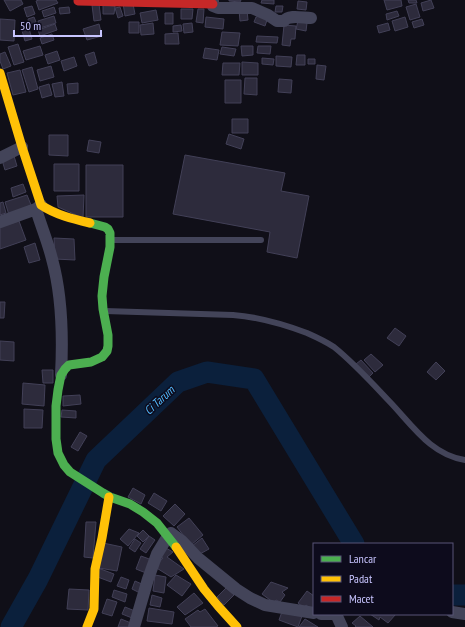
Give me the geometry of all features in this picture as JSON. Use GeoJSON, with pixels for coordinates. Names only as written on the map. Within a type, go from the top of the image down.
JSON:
{"type":"FeatureCollection","features":[{"type":"Feature","properties":{"kind":"street"},"geometry":{"type":"LineString","coordinates":[[78,1],[213,2],[214,6],[219,8],[252,8],[278,21],[284,21],[286,18],[311,18]]}},
{"type":"Feature","properties":{"kind":"street"},"geometry":{"type":"LineString","coordinates":[[0,73],[22,147],[52,259],[56,280],[60,307],[62,344],[61,375],[56,406],[56,444],[60,459],[69,472],[107,496],[129,503],[149,516],[160,526],[212,600],[237,627]]}},
{"type":"Feature","properties":{"kind":"street"},"geometry":{"type":"LineString","coordinates":[[0,158],[22,147]]}},
{"type":"Feature","properties":{"kind":"street"},"geometry":{"type":"LineString","coordinates":[[0,222],[38,207],[103,226],[110,232],[111,240],[103,282],[102,300],[109,340],[108,347],[105,354],[95,361],[71,364],[61,375]]}},
{"type":"Feature","properties":{"kind":"street"},"geometry":{"type":"LineString","coordinates":[[87,627],[94,609],[94,569],[102,538],[107,496]]}},
{"type":"Feature","properties":{"kind":"street"},"geometry":{"type":"LineString","coordinates":[[160,526],[177,537],[198,558],[250,598],[265,605],[313,613]]}},
{"type":"Feature","properties":{"kind":"street"},"geometry":{"type":"LineString","coordinates":[[134,627],[157,554],[168,536]]}},
{"type":"Feature","properties":{"kind":"street"},"geometry":{"type":"LineString","coordinates":[[453,612],[465,614]]}},
{"type":"Feature","properties":{"kind":"street"},"geometry":{"type":"LineString","coordinates":[[335,615],[342,627]]}},
{"type":"Feature","properties":{"kind":"lane"},"geometry":{"type":"LineString","coordinates":[[111,240],[262,240]]}},
{"type":"Feature","properties":{"kind":"lane"},"geometry":{"type":"LineString","coordinates":[[103,311],[233,315],[251,317],[268,320],[294,328],[319,338],[349,359],[426,441],[436,449],[450,456],[465,460]]}},
{"type":"Feature","properties":{"kind":"building"},"geometry":{"type":"Polygon","coordinates":[[[4,0],[21,0],[23,4],[10,11],[4,0]]]}},
{"type":"Feature","properties":{"kind":"building"},"geometry":{"type":"Polygon","coordinates":[[[56,0],[58,3],[39,10],[36,1],[56,0]]]}},
{"type":"Feature","properties":{"kind":"building"},"geometry":{"type":"Polygon","coordinates":[[[229,0],[241,0],[240,2],[229,0]]]}},
{"type":"Feature","properties":{"kind":"building"},"geometry":{"type":"Polygon","coordinates":[[[262,0],[274,0],[274,4],[261,3],[262,0]]]}},
{"type":"Feature","properties":{"kind":"building"},"geometry":{"type":"Polygon","coordinates":[[[384,0],[401,0],[402,6],[387,10],[384,0]]]}},
{"type":"Feature","properties":{"kind":"building"},"geometry":{"type":"Polygon","coordinates":[[[408,0],[416,0],[417,3],[409,3],[408,0]]]}},
{"type":"Feature","properties":{"kind":"building"},"geometry":{"type":"Polygon","coordinates":[[[431,0],[434,8],[423,11],[421,3],[431,0]]]}},
{"type":"Feature","properties":{"kind":"building"},"geometry":{"type":"Polygon","coordinates":[[[298,1],[307,2],[306,10],[297,9],[298,1]]]}},
{"type":"Feature","properties":{"kind":"building"},"geometry":{"type":"Polygon","coordinates":[[[123,3],[133,4],[135,14],[125,16],[123,3]]]}},
{"type":"Feature","properties":{"kind":"building"},"geometry":{"type":"Polygon","coordinates":[[[99,4],[101,20],[94,21],[92,5],[99,4]]]}},
{"type":"Feature","properties":{"kind":"building"},"geometry":{"type":"Polygon","coordinates":[[[416,4],[420,17],[410,20],[406,7],[416,4]]]}},
{"type":"Feature","properties":{"kind":"building"},"geometry":{"type":"Polygon","coordinates":[[[103,5],[115,6],[114,14],[103,14],[103,5]]]}},
{"type":"Feature","properties":{"kind":"building"},"geometry":{"type":"Polygon","coordinates":[[[32,6],[35,14],[27,17],[24,8],[32,6]]]}},
{"type":"Feature","properties":{"kind":"building"},"geometry":{"type":"Polygon","coordinates":[[[276,6],[283,6],[282,12],[275,12],[276,6]]]}},
{"type":"Feature","properties":{"kind":"building"},"geometry":{"type":"Polygon","coordinates":[[[54,7],[56,13],[44,17],[42,11],[54,7]]]}},
{"type":"Feature","properties":{"kind":"building"},"geometry":{"type":"Polygon","coordinates":[[[69,7],[70,13],[60,14],[59,8],[69,7]]]}},
{"type":"Feature","properties":{"kind":"building"},"geometry":{"type":"Polygon","coordinates":[[[120,7],[123,16],[118,18],[115,8],[120,7]]]}},
{"type":"Feature","properties":{"kind":"building"},"geometry":{"type":"Polygon","coordinates":[[[181,9],[193,9],[192,19],[181,19],[181,9]]]}},
{"type":"Feature","properties":{"kind":"building"},"geometry":{"type":"Polygon","coordinates":[[[198,9],[204,9],[203,23],[196,22],[198,9]]]}},
{"type":"Feature","properties":{"kind":"building"},"geometry":{"type":"Polygon","coordinates":[[[156,10],[158,20],[142,23],[140,13],[156,10]]]}},
{"type":"Feature","properties":{"kind":"building"},"geometry":{"type":"Polygon","coordinates":[[[239,10],[247,10],[248,20],[240,21],[239,10]]]}},
{"type":"Feature","properties":{"kind":"building"},"geometry":{"type":"Polygon","coordinates":[[[397,11],[399,16],[387,20],[386,14],[397,11]]]}},
{"type":"Feature","properties":{"kind":"building"},"geometry":{"type":"Polygon","coordinates":[[[165,13],[173,13],[173,24],[165,24],[165,13]]]}},
{"type":"Feature","properties":{"kind":"building"},"geometry":{"type":"Polygon","coordinates":[[[259,13],[268,17],[265,26],[254,22],[259,13]]]}},
{"type":"Feature","properties":{"kind":"building"},"geometry":{"type":"Polygon","coordinates":[[[54,16],[56,23],[40,28],[38,21],[54,16]]]}},
{"type":"Feature","properties":{"kind":"building"},"geometry":{"type":"Polygon","coordinates":[[[34,17],[36,22],[29,24],[28,19],[34,17]]]}},
{"type":"Feature","properties":{"kind":"building"},"geometry":{"type":"Polygon","coordinates":[[[206,17],[224,19],[223,29],[205,27],[206,17]]]}},
{"type":"Feature","properties":{"kind":"building"},"geometry":{"type":"Polygon","coordinates":[[[405,17],[408,27],[395,31],[392,21],[405,17]]]}},
{"type":"Feature","properties":{"kind":"building"},"geometry":{"type":"Polygon","coordinates":[[[0,19],[15,20],[14,41],[0,40],[0,19]]]}},
{"type":"Feature","properties":{"kind":"building"},"geometry":{"type":"Polygon","coordinates":[[[422,19],[424,25],[414,28],[412,22],[422,19]]]}},
{"type":"Feature","properties":{"kind":"building"},"geometry":{"type":"Polygon","coordinates":[[[298,21],[307,23],[306,31],[296,29],[298,21]]]}},
{"type":"Feature","properties":{"kind":"building"},"geometry":{"type":"Polygon","coordinates":[[[129,22],[139,22],[139,33],[129,33],[129,22]]]}},
{"type":"Feature","properties":{"kind":"building"},"geometry":{"type":"Polygon","coordinates":[[[153,23],[154,34],[141,35],[140,25],[153,23]]]}},
{"type":"Feature","properties":{"kind":"building"},"geometry":{"type":"Polygon","coordinates":[[[192,23],[193,32],[184,33],[183,24],[192,23]]]}},
{"type":"Feature","properties":{"kind":"building"},"geometry":{"type":"Polygon","coordinates":[[[388,23],[390,30],[379,33],[377,26],[388,23]]]}},
{"type":"Feature","properties":{"kind":"building"},"geometry":{"type":"Polygon","coordinates":[[[55,24],[57,30],[40,36],[38,30],[55,24]]]}},
{"type":"Feature","properties":{"kind":"building"},"geometry":{"type":"Polygon","coordinates":[[[99,24],[102,36],[87,40],[83,29],[99,24]]]}},
{"type":"Feature","properties":{"kind":"building"},"geometry":{"type":"Polygon","coordinates":[[[28,25],[32,39],[25,41],[21,27],[28,25]]]}},
{"type":"Feature","properties":{"kind":"building"},"geometry":{"type":"Polygon","coordinates":[[[181,25],[182,31],[173,32],[173,26],[181,25]]]}},
{"type":"Feature","properties":{"kind":"building"},"geometry":{"type":"Polygon","coordinates":[[[284,25],[296,26],[295,39],[291,39],[290,46],[282,45],[284,25]]]}},
{"type":"Feature","properties":{"kind":"building"},"geometry":{"type":"Polygon","coordinates":[[[222,32],[240,33],[238,46],[220,45],[222,32]]]}},
{"type":"Feature","properties":{"kind":"building"},"geometry":{"type":"Polygon","coordinates":[[[178,33],[179,44],[165,44],[165,34],[178,33]]]}},
{"type":"Feature","properties":{"kind":"building"},"geometry":{"type":"Polygon","coordinates":[[[52,34],[54,40],[42,44],[40,38],[52,34]]]}},
{"type":"Feature","properties":{"kind":"building"},"geometry":{"type":"Polygon","coordinates":[[[257,36],[278,37],[277,43],[256,42],[257,36]]]}},
{"type":"Feature","properties":{"kind":"building"},"geometry":{"type":"Polygon","coordinates":[[[18,44],[24,62],[14,65],[8,47],[18,44]]]}},
{"type":"Feature","properties":{"kind":"building"},"geometry":{"type":"Polygon","coordinates":[[[40,46],[43,55],[26,60],[23,51],[40,46]]]}},
{"type":"Feature","properties":{"kind":"building"},"geometry":{"type":"Polygon","coordinates":[[[241,46],[253,46],[253,55],[242,56],[241,46]]]}},
{"type":"Feature","properties":{"kind":"building"},"geometry":{"type":"Polygon","coordinates":[[[258,46],[271,46],[270,54],[257,53],[258,46]]]}},
{"type":"Feature","properties":{"kind":"building"},"geometry":{"type":"Polygon","coordinates":[[[222,47],[236,49],[234,56],[220,54],[222,47]]]}},
{"type":"Feature","properties":{"kind":"building"},"geometry":{"type":"Polygon","coordinates":[[[205,48],[219,50],[217,60],[203,58],[205,48]]]}},
{"type":"Feature","properties":{"kind":"building"},"geometry":{"type":"Polygon","coordinates":[[[57,51],[60,60],[48,64],[45,55],[57,51]]]}},
{"type":"Feature","properties":{"kind":"building"},"geometry":{"type":"Polygon","coordinates":[[[5,52],[11,66],[3,69],[0,61],[0,54],[5,52]]]}},
{"type":"Feature","properties":{"kind":"building"},"geometry":{"type":"Polygon","coordinates":[[[94,52],[97,63],[89,66],[85,55],[94,52]]]}},
{"type":"Feature","properties":{"kind":"building"},"geometry":{"type":"Polygon","coordinates":[[[297,55],[305,55],[305,65],[296,65],[297,55]]]}},
{"type":"Feature","properties":{"kind":"building"},"geometry":{"type":"Polygon","coordinates":[[[276,56],[292,57],[291,67],[276,66],[276,56]]]}},
{"type":"Feature","properties":{"kind":"building"},"geometry":{"type":"Polygon","coordinates":[[[74,57],[77,66],[64,71],[61,61],[74,57]]]}},
{"type":"Feature","properties":{"kind":"building"},"geometry":{"type":"Polygon","coordinates":[[[262,58],[274,59],[273,65],[262,64],[262,58]]]}},
{"type":"Feature","properties":{"kind":"building"},"geometry":{"type":"Polygon","coordinates":[[[308,59],[315,59],[315,64],[308,64],[308,59]]]}},
{"type":"Feature","properties":{"kind":"building"},"geometry":{"type":"Polygon","coordinates":[[[242,62],[258,63],[258,75],[242,75],[242,62]]]}},
{"type":"Feature","properties":{"kind":"building"},"geometry":{"type":"Polygon","coordinates":[[[223,63],[240,63],[239,75],[222,75],[223,63]]]}},
{"type":"Feature","properties":{"kind":"building"},"geometry":{"type":"Polygon","coordinates":[[[317,65],[326,66],[324,80],[316,79],[317,65]]]}},
{"type":"Feature","properties":{"kind":"building"},"geometry":{"type":"Polygon","coordinates":[[[51,66],[54,77],[40,81],[37,70],[51,66]]]}},
{"type":"Feature","properties":{"kind":"building"},"geometry":{"type":"Polygon","coordinates":[[[32,67],[38,89],[29,92],[22,70],[32,67]]]}},
{"type":"Feature","properties":{"kind":"building"},"geometry":{"type":"Polygon","coordinates":[[[20,70],[26,92],[13,95],[7,73],[20,70]]]}},
{"type":"Feature","properties":{"kind":"building"},"geometry":{"type":"Polygon","coordinates":[[[245,78],[257,78],[257,95],[244,94],[245,78]]]}},
{"type":"Feature","properties":{"kind":"building"},"geometry":{"type":"Polygon","coordinates":[[[279,79],[292,80],[291,93],[278,92],[279,79]]]}},
{"type":"Feature","properties":{"kind":"building"},"geometry":{"type":"Polygon","coordinates":[[[225,80],[241,80],[241,103],[225,103],[225,80]]]}},
{"type":"Feature","properties":{"kind":"building"},"geometry":{"type":"Polygon","coordinates":[[[62,82],[64,96],[55,97],[52,84],[62,82]]]}},
{"type":"Feature","properties":{"kind":"building"},"geometry":{"type":"Polygon","coordinates":[[[78,83],[78,93],[68,94],[67,84],[78,83]]]}},
{"type":"Feature","properties":{"kind":"building"},"geometry":{"type":"Polygon","coordinates":[[[49,84],[52,95],[42,98],[39,87],[49,84]]]}},
{"type":"Feature","properties":{"kind":"building"},"geometry":{"type":"Polygon","coordinates":[[[232,119],[248,119],[248,133],[232,133],[232,119]]]}},
{"type":"Feature","properties":{"kind":"building"},"geometry":{"type":"Polygon","coordinates":[[[229,134],[244,139],[241,149],[226,144],[229,134]]]}},
{"type":"Feature","properties":{"kind":"building"},"geometry":{"type":"Polygon","coordinates":[[[49,135],[68,135],[68,156],[49,155],[49,135]]]}},
{"type":"Feature","properties":{"kind":"building"},"geometry":{"type":"Polygon","coordinates":[[[89,140],[101,142],[99,153],[87,151],[89,140]]]}},
{"type":"Feature","properties":{"kind":"building"},"geometry":{"type":"Polygon","coordinates":[[[185,155],[285,173],[281,191],[309,196],[297,258],[267,252],[270,232],[173,214],[185,155]]]}},
{"type":"Feature","properties":{"kind":"building"},"geometry":{"type":"Polygon","coordinates":[[[14,156],[17,166],[5,170],[2,160],[14,156]]]}},
{"type":"Feature","properties":{"kind":"building"},"geometry":{"type":"Polygon","coordinates":[[[54,164],[79,164],[79,191],[54,191],[54,164]]]}},
{"type":"Feature","properties":{"kind":"building"},"geometry":{"type":"Polygon","coordinates":[[[86,165],[123,165],[123,217],[86,217],[86,165]]]}},
{"type":"Feature","properties":{"kind":"building"},"geometry":{"type":"Polygon","coordinates":[[[23,184],[26,192],[13,197],[11,188],[23,184]]]}},
{"type":"Feature","properties":{"kind":"building"},"geometry":{"type":"Polygon","coordinates":[[[27,195],[31,205],[9,215],[5,202],[27,195]]]}},
{"type":"Feature","properties":{"kind":"building"},"geometry":{"type":"Polygon","coordinates":[[[84,195],[83,218],[58,207],[57,196],[84,195]]]}},
{"type":"Feature","properties":{"kind":"building"},"geometry":{"type":"Polygon","coordinates":[[[3,202],[6,213],[0,215],[0,203],[3,202]]]}},
{"type":"Feature","properties":{"kind":"building"},"geometry":{"type":"Polygon","coordinates":[[[19,221],[26,240],[0,249],[0,227],[19,221]]]}},
{"type":"Feature","properties":{"kind":"building"},"geometry":{"type":"Polygon","coordinates":[[[54,238],[74,239],[75,260],[55,259],[54,238]]]}},
{"type":"Feature","properties":{"kind":"building"},"geometry":{"type":"Polygon","coordinates":[[[35,243],[40,260],[29,263],[24,247],[35,243]]]}},
{"type":"Feature","properties":{"kind":"building"},"geometry":{"type":"Polygon","coordinates":[[[0,302],[5,302],[4,318],[0,318],[0,302]]]}},
{"type":"Feature","properties":{"kind":"building"},"geometry":{"type":"Polygon","coordinates":[[[395,328],[406,336],[399,346],[387,338],[395,328]]]}},
{"type":"Feature","properties":{"kind":"building"},"geometry":{"type":"Polygon","coordinates":[[[0,341],[14,342],[14,361],[0,360],[0,341]]]}},
{"type":"Feature","properties":{"kind":"building"},"geometry":{"type":"Polygon","coordinates":[[[371,354],[383,365],[375,372],[364,360],[371,354]]]}},
{"type":"Feature","properties":{"kind":"building"},"geometry":{"type":"Polygon","coordinates":[[[361,360],[373,373],[369,377],[356,364],[361,360]]]}},
{"type":"Feature","properties":{"kind":"building"},"geometry":{"type":"Polygon","coordinates":[[[436,362],[445,371],[436,380],[427,372],[436,362]]]}},
{"type":"Feature","properties":{"kind":"building"},"geometry":{"type":"Polygon","coordinates":[[[42,370],[53,370],[53,383],[43,383],[42,370]]]}},
{"type":"Feature","properties":{"kind":"building"},"geometry":{"type":"Polygon","coordinates":[[[23,383],[45,385],[44,406],[22,404],[23,383]]]}},
{"type":"Feature","properties":{"kind":"building"},"geometry":{"type":"Polygon","coordinates":[[[80,395],[81,404],[63,406],[63,396],[80,395]]]}},
{"type":"Feature","properties":{"kind":"building"},"geometry":{"type":"Polygon","coordinates":[[[24,409],[43,410],[42,428],[24,428],[24,409]]]}},
{"type":"Feature","properties":{"kind":"building"},"geometry":{"type":"Polygon","coordinates":[[[62,410],[76,411],[76,418],[61,417],[62,410]]]}},
{"type":"Feature","properties":{"kind":"building"},"geometry":{"type":"Polygon","coordinates":[[[80,432],[87,436],[78,451],[71,447],[80,432]]]}},
{"type":"Feature","properties":{"kind":"building"},"geometry":{"type":"Polygon","coordinates":[[[133,488],[145,495],[141,504],[128,497],[133,488]]]}},
{"type":"Feature","properties":{"kind":"building"},"geometry":{"type":"Polygon","coordinates":[[[154,493],[167,501],[161,511],[148,503],[154,493]]]}},
{"type":"Feature","properties":{"kind":"building"},"geometry":{"type":"Polygon","coordinates":[[[175,504],[185,514],[174,526],[163,516],[175,504]]]}},
{"type":"Feature","properties":{"kind":"building"},"geometry":{"type":"Polygon","coordinates":[[[189,518],[203,535],[191,545],[177,527],[189,518]]]}},
{"type":"Feature","properties":{"kind":"building"},"geometry":{"type":"Polygon","coordinates":[[[86,522],[96,522],[93,558],[84,557],[86,522]]]}},
{"type":"Feature","properties":{"kind":"building"},"geometry":{"type":"Polygon","coordinates":[[[129,529],[139,533],[128,546],[120,539],[129,529]]]}},
{"type":"Feature","properties":{"kind":"building"},"geometry":{"type":"Polygon","coordinates":[[[143,530],[149,536],[143,542],[137,536],[143,530]]]}},
{"type":"Feature","properties":{"kind":"building"},"geometry":{"type":"Polygon","coordinates":[[[149,536],[155,540],[146,553],[140,549],[149,536]]]}},
{"type":"Feature","properties":{"kind":"building"},"geometry":{"type":"Polygon","coordinates":[[[202,538],[209,549],[198,555],[192,546],[202,538]]]}},
{"type":"Feature","properties":{"kind":"building"},"geometry":{"type":"Polygon","coordinates":[[[135,539],[141,543],[135,552],[129,548],[135,539]]]}},
{"type":"Feature","properties":{"kind":"building"},"geometry":{"type":"Polygon","coordinates":[[[103,543],[122,547],[117,571],[99,568],[103,543]]]}},
{"type":"Feature","properties":{"kind":"building"},"geometry":{"type":"Polygon","coordinates":[[[164,547],[173,552],[167,557],[184,569],[171,577],[155,567],[163,558],[158,556],[164,547]]]}},
{"type":"Feature","properties":{"kind":"building"},"geometry":{"type":"Polygon","coordinates":[[[141,556],[152,560],[146,573],[136,569],[141,556]]]}},
{"type":"Feature","properties":{"kind":"building"},"geometry":{"type":"Polygon","coordinates":[[[98,568],[114,574],[111,582],[95,576],[98,568]]]}},
{"type":"Feature","properties":{"kind":"building"},"geometry":{"type":"Polygon","coordinates":[[[155,575],[166,577],[164,593],[153,591],[155,575]]]}},
{"type":"Feature","properties":{"kind":"building"},"geometry":{"type":"Polygon","coordinates":[[[176,575],[191,584],[182,596],[167,585],[176,575]]]}},
{"type":"Feature","properties":{"kind":"building"},"geometry":{"type":"Polygon","coordinates":[[[121,577],[129,580],[126,589],[117,586],[121,577]]]}},
{"type":"Feature","properties":{"kind":"building"},"geometry":{"type":"Polygon","coordinates":[[[135,581],[144,585],[140,593],[132,589],[135,581]]]}},
{"type":"Feature","properties":{"kind":"building"},"geometry":{"type":"Polygon","coordinates":[[[271,582],[288,588],[282,592],[285,595],[280,602],[276,600],[274,603],[262,594],[271,582]]]}},
{"type":"Feature","properties":{"kind":"building"},"geometry":{"type":"Polygon","coordinates":[[[226,588],[234,595],[224,605],[217,597],[226,588]]]}},
{"type":"Feature","properties":{"kind":"building"},"geometry":{"type":"Polygon","coordinates":[[[69,589],[89,590],[88,610],[67,609],[69,589]]]}},
{"type":"Feature","properties":{"kind":"building"},"geometry":{"type":"Polygon","coordinates":[[[114,590],[127,594],[125,602],[112,597],[114,590]]]}},
{"type":"Feature","properties":{"kind":"building"},"geometry":{"type":"Polygon","coordinates":[[[307,591],[313,595],[313,610],[306,605],[304,608],[298,603],[307,591]]]}},
{"type":"Feature","properties":{"kind":"building"},"geometry":{"type":"Polygon","coordinates":[[[194,593],[203,603],[185,615],[177,607],[194,593]]]}},
{"type":"Feature","properties":{"kind":"building"},"geometry":{"type":"Polygon","coordinates":[[[152,595],[162,598],[160,607],[150,605],[152,595]]]}},
{"type":"Feature","properties":{"kind":"building"},"geometry":{"type":"Polygon","coordinates":[[[107,599],[117,602],[112,616],[102,613],[107,599]]]}},
{"type":"Feature","properties":{"kind":"building"},"geometry":{"type":"Polygon","coordinates":[[[125,607],[135,611],[132,618],[122,614],[125,607]]]}},
{"type":"Feature","properties":{"kind":"building"},"geometry":{"type":"Polygon","coordinates":[[[149,608],[174,612],[172,624],[147,621],[149,608]]]}},
{"type":"Feature","properties":{"kind":"building"},"geometry":{"type":"Polygon","coordinates":[[[205,609],[218,626],[191,627],[185,619],[198,610],[200,612],[205,609]]]}},
{"type":"Feature","properties":{"kind":"building"},"geometry":{"type":"Polygon","coordinates":[[[283,609],[302,616],[298,627],[279,620],[283,609]]]}},
{"type":"Feature","properties":{"kind":"building"},"geometry":{"type":"Polygon","coordinates":[[[372,615],[395,615],[388,623],[380,617],[379,620],[372,615]]]}},
{"type":"Feature","properties":{"kind":"building"},"geometry":{"type":"Polygon","coordinates":[[[360,616],[373,627],[355,627],[356,626],[352,623],[360,616]]]}},
{"type":"Feature","properties":{"kind":"building"},"geometry":{"type":"Polygon","coordinates":[[[121,619],[131,623],[129,627],[118,627],[121,619]]]}},
{"type":"Feature","properties":{"kind":"building"},"geometry":{"type":"Polygon","coordinates":[[[305,619],[318,627],[299,627],[305,619]]]}},
{"type":"Feature","properties":{"kind":"waterway","name":"Ci Tarum"},"geometry":{"type":"LineString","coordinates":[[11,627],[38,579],[96,460],[178,382],[207,372],[254,379],[353,543]]}},
{"type":"Feature","properties":{"kind":"waterway","name":"Ci Tarum"},"geometry":{"type":"LineString","coordinates":[[453,595],[465,595]]}},
{"type":"Feature","properties":{"kind":"traffic: fast"},"geometry":{"type":"LineString","coordinates":[[90,223],[105,227],[110,233],[110,247],[102,296],[108,335],[108,346],[107,351],[102,357],[91,362],[69,365],[61,375],[56,406],[56,439],[58,453],[64,465],[70,472],[110,497],[130,504],[143,512],[157,523],[176,547]]}},
{"type":"Feature","properties":{"kind":"traffic: slow"},"geometry":{"type":"LineString","coordinates":[[0,73],[41,205],[59,214],[90,223]]}},
{"type":"Feature","properties":{"kind":"traffic: slow"},"geometry":{"type":"LineString","coordinates":[[87,627],[94,609],[95,569],[109,497]]}},
{"type":"Feature","properties":{"kind":"traffic: slow"},"geometry":{"type":"LineString","coordinates":[[176,547],[204,589],[237,627]]}},
{"type":"Feature","properties":{"kind":"traffic: jam"},"geometry":{"type":"LineString","coordinates":[[78,1],[213,4]]}}]}
